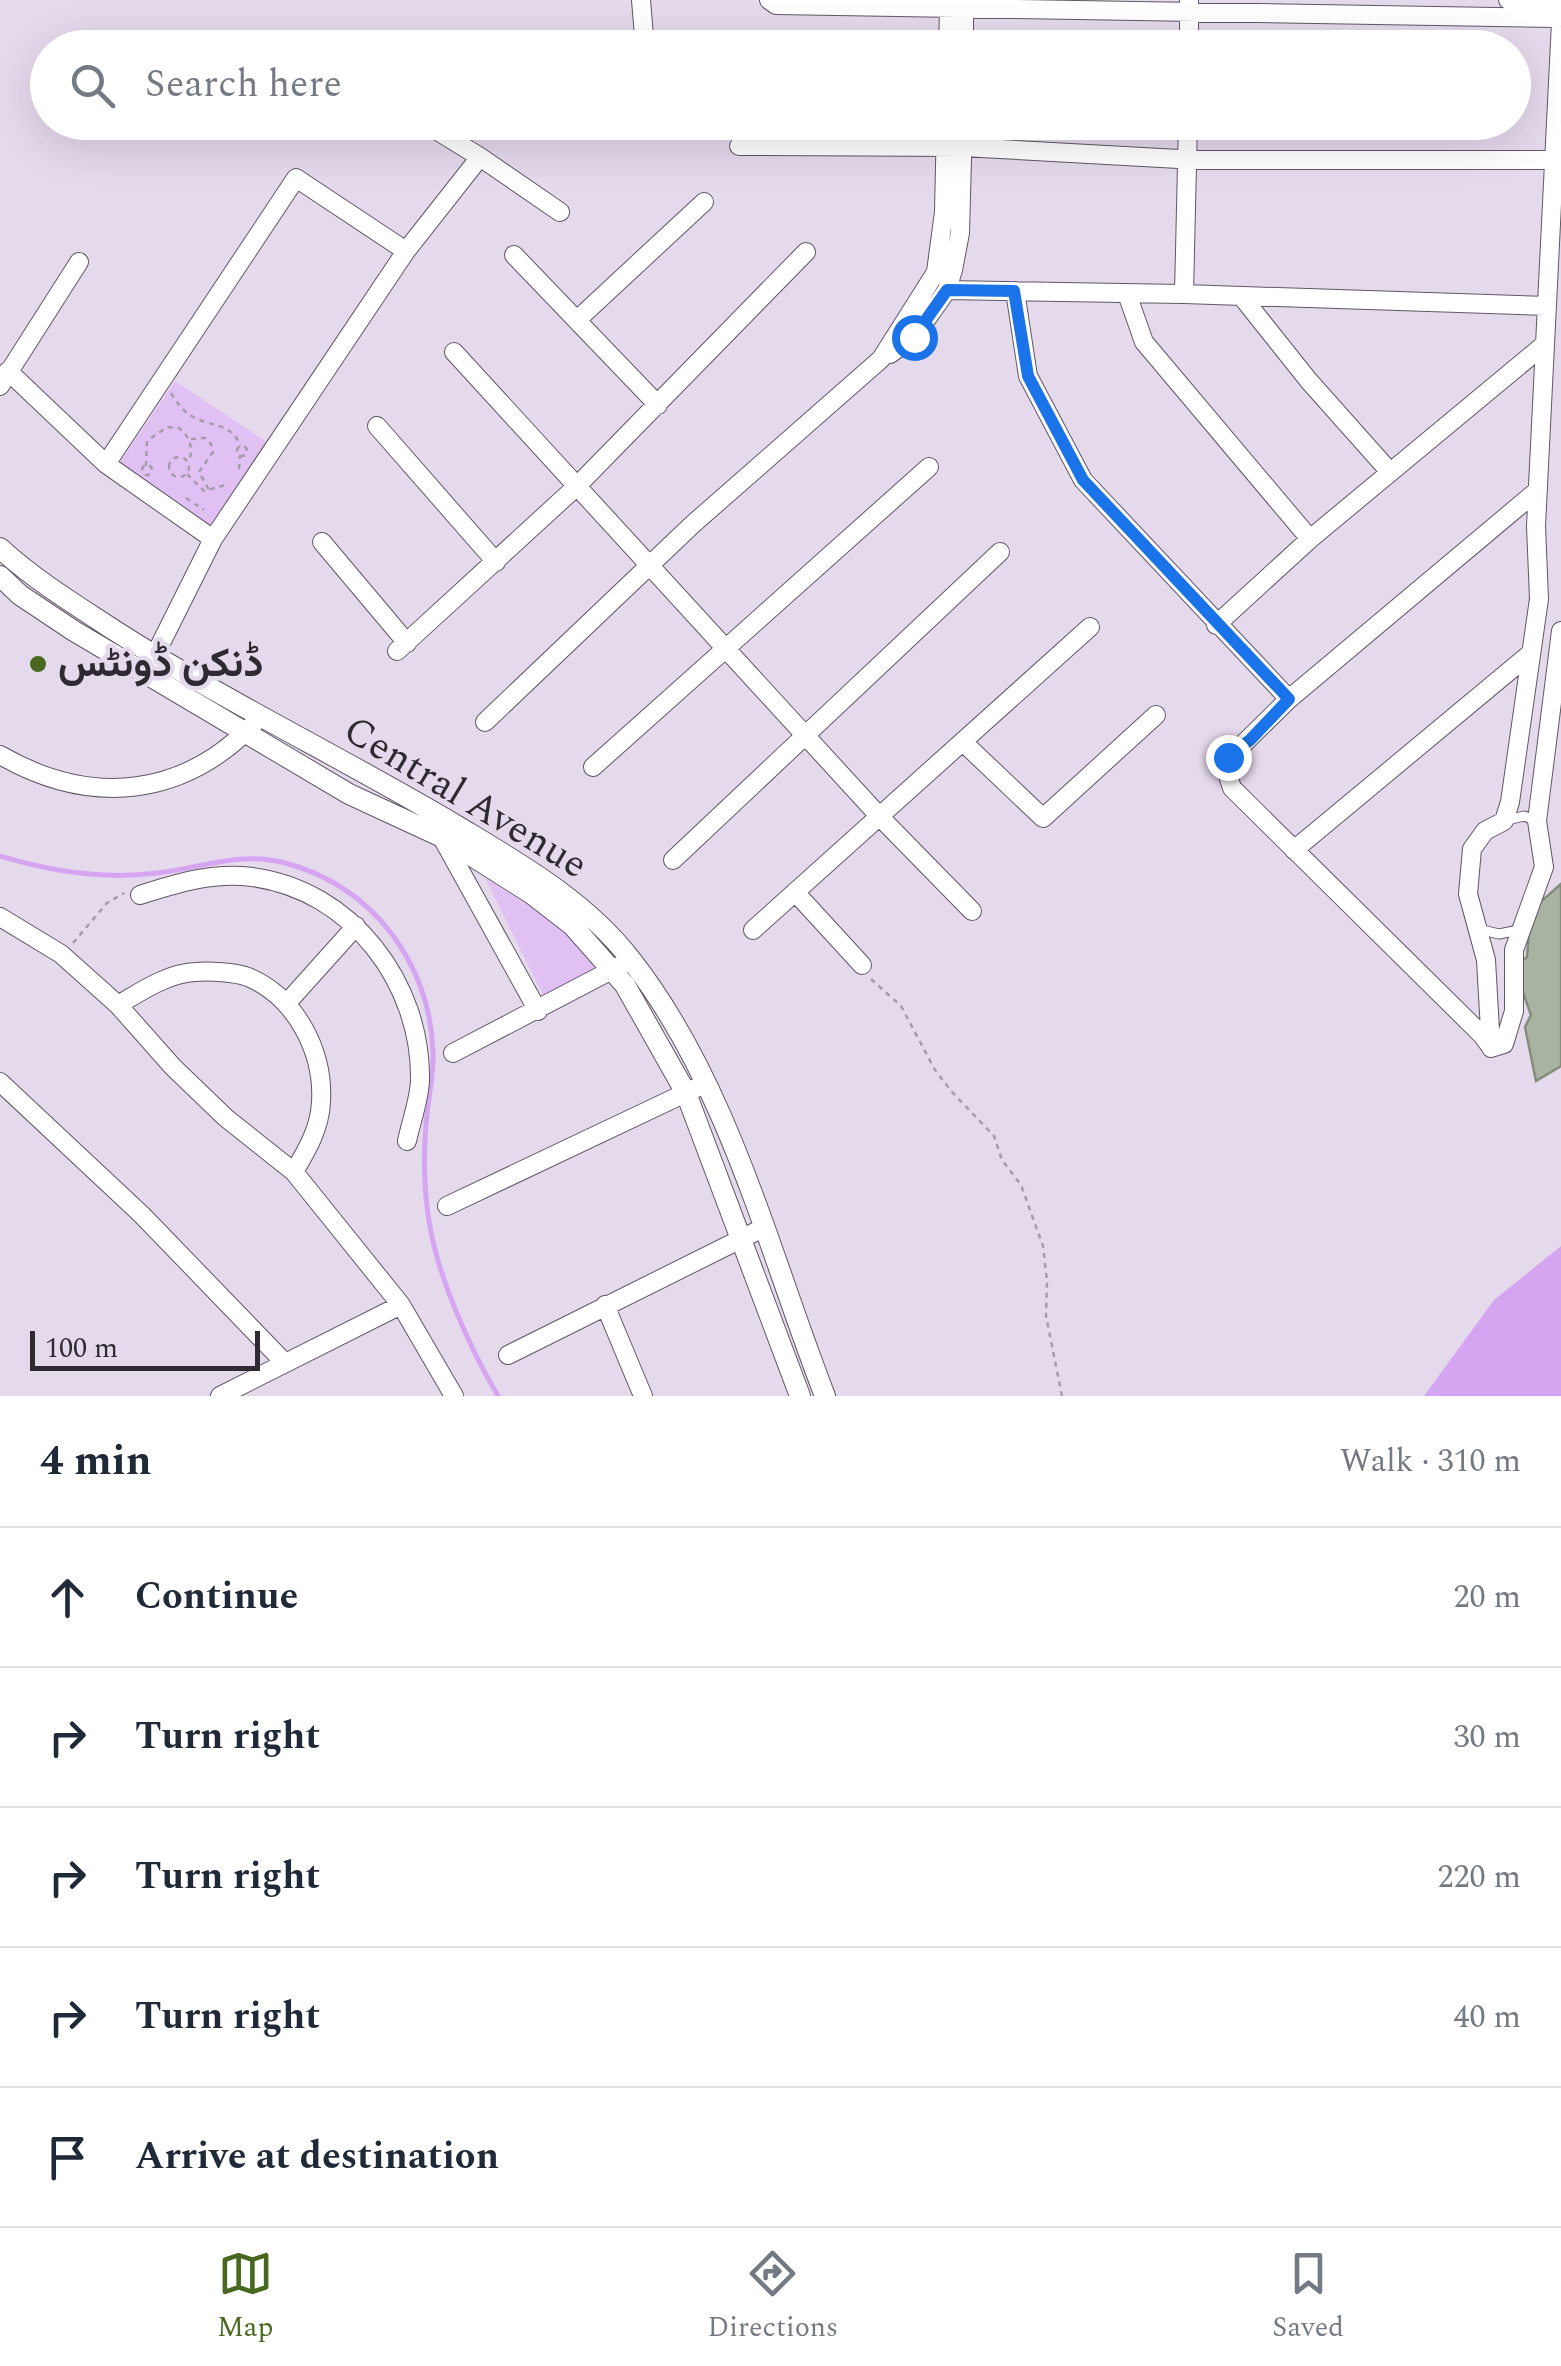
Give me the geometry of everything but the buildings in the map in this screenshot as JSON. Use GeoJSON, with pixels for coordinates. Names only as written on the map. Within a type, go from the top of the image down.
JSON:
{"type":"FeatureCollection","features":[{"type":"Feature","properties":{"kind":"street"},"geometry":{"type":"LineString","coordinates":[[642,0],[644,30]]}},
{"type":"Feature","properties":{"kind":"street"},"geometry":{"type":"LineString","coordinates":[[769,0],[776,5],[1189,6],[1560,13]]}},
{"type":"Feature","properties":{"kind":"street"},"geometry":{"type":"LineString","coordinates":[[1508,0],[1560,13]]}},
{"type":"Feature","properties":{"kind":"street"},"geometry":{"type":"LineString","coordinates":[[1491,1048],[1486,960],[1468,894],[1472,849],[1486,831],[1504,820],[1510,802],[1538,600],[1538,490],[1560,13]]}},
{"type":"Feature","properties":{"kind":"street"},"geometry":{"type":"LineString","coordinates":[[452,140],[560,212]]}},
{"type":"Feature","properties":{"kind":"street"},"geometry":{"type":"LineString","coordinates":[[485,722],[880,358],[914,337],[947,290],[960,233],[952,140]]}},
{"type":"Feature","properties":{"kind":"street"},"geometry":{"type":"LineString","coordinates":[[880,358],[936,272],[957,140]]}},
{"type":"Feature","properties":{"kind":"street"},"geometry":{"type":"LineString","coordinates":[[1184,294],[1188,140]]}},
{"type":"Feature","properties":{"kind":"street"},"geometry":{"type":"LineString","coordinates":[[739,146],[954,147],[1187,160],[1552,160]]}},
{"type":"Feature","properties":{"kind":"street"},"geometry":{"type":"LineString","coordinates":[[150,665],[213,539],[406,251],[480,157]]}},
{"type":"Feature","properties":{"kind":"street"},"geometry":{"type":"LineString","coordinates":[[106,464],[296,178],[406,251]]}},
{"type":"Feature","properties":{"kind":"street"},"geometry":{"type":"LineString","coordinates":[[577,320],[704,202]]}},
{"type":"Feature","properties":{"kind":"street"},"geometry":{"type":"LineString","coordinates":[[322,542],[402,647],[577,486],[806,252]]}},
{"type":"Feature","properties":{"kind":"street"},"geometry":{"type":"LineString","coordinates":[[514,255],[658,405]]}},
{"type":"Feature","properties":{"kind":"street"},"geometry":{"type":"LineString","coordinates":[[79,262],[4,379],[106,464],[213,539]]}},
{"type":"Feature","properties":{"kind":"street"},"geometry":{"type":"LineString","coordinates":[[947,290],[1546,306]]}},
{"type":"Feature","properties":{"kind":"street"},"geometry":{"type":"LineString","coordinates":[[1014,291],[1028,376],[1083,480],[1289,699]]}},
{"type":"Feature","properties":{"kind":"street"},"geometry":{"type":"LineString","coordinates":[[1127,294],[1144,342],[1310,538]]}},
{"type":"Feature","properties":{"kind":"street"},"geometry":{"type":"LineString","coordinates":[[1242,298],[1390,472]]}},
{"type":"Feature","properties":{"kind":"street"},"geometry":{"type":"LineString","coordinates":[[1216,625],[1310,538],[1545,344]]}},
{"type":"Feature","properties":{"kind":"street"},"geometry":{"type":"LineString","coordinates":[[454,352],[880,817],[972,911]]}},
{"type":"Feature","properties":{"kind":"street"},"geometry":{"type":"LineString","coordinates":[[377,426],[496,562]]}},
{"type":"Feature","properties":{"kind":"street"},"geometry":{"type":"LineString","coordinates":[[593,767],[929,468]]}},
{"type":"Feature","properties":{"kind":"street"},"geometry":{"type":"LineString","coordinates":[[1491,1048],[1232,788],[1224,763],[1289,699],[1538,490]]}},
{"type":"Feature","properties":{"kind":"street","name":"Central Avenue"},"geometry":{"type":"LineString","coordinates":[[0,548],[29,575],[150,665]]}},
{"type":"Feature","properties":{"kind":"street"},"geometry":{"type":"LineString","coordinates":[[673,860],[1000,552]]}},
{"type":"Feature","properties":{"kind":"street","name":"Central Avenue"},"geometry":{"type":"LineString","coordinates":[[0,576],[34,604],[253,725],[412,799],[540,876],[596,921],[631,960],[669,1013],[708,1082],[826,1396]]}},
{"type":"Feature","properties":{"kind":"street"},"geometry":{"type":"LineString","coordinates":[[753,930],[1090,627]]}},
{"type":"Feature","properties":{"kind":"street"},"geometry":{"type":"LineString","coordinates":[[1491,1048],[1504,1044],[1510,1032],[1514,950],[1519,930],[1552,866],[1537,821],[1561,631]]}},
{"type":"Feature","properties":{"kind":"street"},"geometry":{"type":"LineString","coordinates":[[1294,850],[1531,653]]}},
{"type":"Feature","properties":{"kind":"street"},"geometry":{"type":"LineString","coordinates":[[964,744],[1043,818],[1156,715]]}},
{"type":"Feature","properties":{"kind":"street"},"geometry":{"type":"LineString","coordinates":[[0,756],[31,773],[68,785],[106,790],[144,786],[182,776],[216,758],[253,725]]}},
{"type":"Feature","properties":{"kind":"street","name":"Central Avenue"},"geometry":{"type":"LineString","coordinates":[[253,725],[349,794],[442,837],[532,894],[572,925],[625,986],[686,1093],[800,1396]]}},
{"type":"Feature","properties":{"kind":"street"},"geometry":{"type":"LineString","coordinates":[[412,799],[442,837],[538,1011]]}},
{"type":"Feature","properties":{"kind":"street"},"geometry":{"type":"LineString","coordinates":[[140,894],[195,878],[253,877],[308,894],[356,926],[394,971],[416,1025],[420,1084],[407,1141]]}},
{"type":"Feature","properties":{"kind":"street"},"geometry":{"type":"LineString","coordinates":[[795,892],[862,965]]}},
{"type":"Feature","properties":{"kind":"street"},"geometry":{"type":"LineString","coordinates":[[0,917],[61,954],[118,1005],[173,1067],[226,1118],[294,1172],[400,1305],[454,1396]]}},
{"type":"Feature","properties":{"kind":"street"},"geometry":{"type":"LineString","coordinates":[[286,1004],[356,926]]}},
{"type":"Feature","properties":{"kind":"street"},"geometry":{"type":"LineString","coordinates":[[453,1053],[631,960]]}},
{"type":"Feature","properties":{"kind":"street"},"geometry":{"type":"LineString","coordinates":[[118,1005],[150,986],[192,972],[247,977],[286,1004],[308,1034],[320,1068],[322,1105],[313,1140],[294,1172]]}},
{"type":"Feature","properties":{"kind":"street"},"geometry":{"type":"LineString","coordinates":[[0,1082],[142,1215],[285,1363]]}},
{"type":"Feature","properties":{"kind":"street"},"geometry":{"type":"LineString","coordinates":[[448,1206],[708,1082]]}},
{"type":"Feature","properties":{"kind":"street"},"geometry":{"type":"LineString","coordinates":[[508,1355],[763,1228]]}},
{"type":"Feature","properties":{"kind":"street"},"geometry":{"type":"LineString","coordinates":[[220,1396],[400,1305]]}},
{"type":"Feature","properties":{"kind":"street"},"geometry":{"type":"LineString","coordinates":[[605,1305],[642,1396]]}},
{"type":"Feature","properties":{"kind":"lane"},"geometry":{"type":"LineString","coordinates":[[1504,820],[1524,816],[1537,821]]}},
{"type":"Feature","properties":{"kind":"lane"},"geometry":{"type":"LineString","coordinates":[[1475,929],[1499,934],[1519,930]]}},
{"type":"Feature","properties":{"kind":"path"},"geometry":{"type":"LineString","coordinates":[[162,379],[181,408],[201,421],[222,426],[238,438],[240,467],[232,482],[210,491],[200,488],[187,474]]}},
{"type":"Feature","properties":{"kind":"path"},"geometry":{"type":"LineString","coordinates":[[146,466],[147,441],[160,429],[179,428],[189,439],[192,453],[187,474]]}},
{"type":"Feature","properties":{"kind":"path"},"geometry":{"type":"LineString","coordinates":[[189,439],[205,438],[212,444],[212,452],[199,472],[210,491]]}},
{"type":"Feature","properties":{"kind":"path"},"geometry":{"type":"LineString","coordinates":[[240,446],[248,450],[240,455]]}},
{"type":"Feature","properties":{"kind":"path"},"geometry":{"type":"LineString","coordinates":[[187,474],[176,477],[168,466],[177,457],[189,462]]}},
{"type":"Feature","properties":{"kind":"path"},"geometry":{"type":"LineString","coordinates":[[61,954],[106,904],[124,893],[140,894]]}},
{"type":"Feature","properties":{"kind":"path"},"geometry":{"type":"LineString","coordinates":[[862,965],[874,982],[901,1006],[935,1070],[994,1136],[1002,1160],[1021,1185],[1043,1246],[1046,1316],[1062,1396]]}},
{"type":"Feature","properties":{"kind":"shaded area"},"geometry":{"type":"Polygon","coordinates":[[[175,381],[271,445],[212,532],[116,468],[175,381]]]}},
{"type":"Feature","properties":{"kind":"shaded area"},"geometry":{"type":"Polygon","coordinates":[[[485,878],[552,920],[606,970],[546,1001],[485,878]]]}},
{"type":"Feature","properties":{"kind":"shaded area"},"geometry":{"type":"Polygon","coordinates":[[[1561,1246],[1561,1396],[1424,1396],[1494,1300],[1561,1246]]]}},
{"type":"Feature","properties":{"kind":"waterway"},"geometry":{"type":"LineString","coordinates":[[0,856],[58,870],[117,876],[237,860],[269,860],[316,874],[345,889],[370,909],[408,960],[430,1020],[433,1059],[424,1167],[430,1227],[457,1314],[498,1396]]}},
{"type":"Feature","properties":{"kind":"place","name":"ڈنکن ڈونٹس"},"geometry":{"type":"Point","coordinates":[38,664]}},
{"type":"Feature","properties":{"kind":"route"},"geometry":{"type":"LineString","coordinates":[[914,337],[947,290],[1014,291],[1028,376],[1083,480],[1289,699],[1228,757]]}}]}
